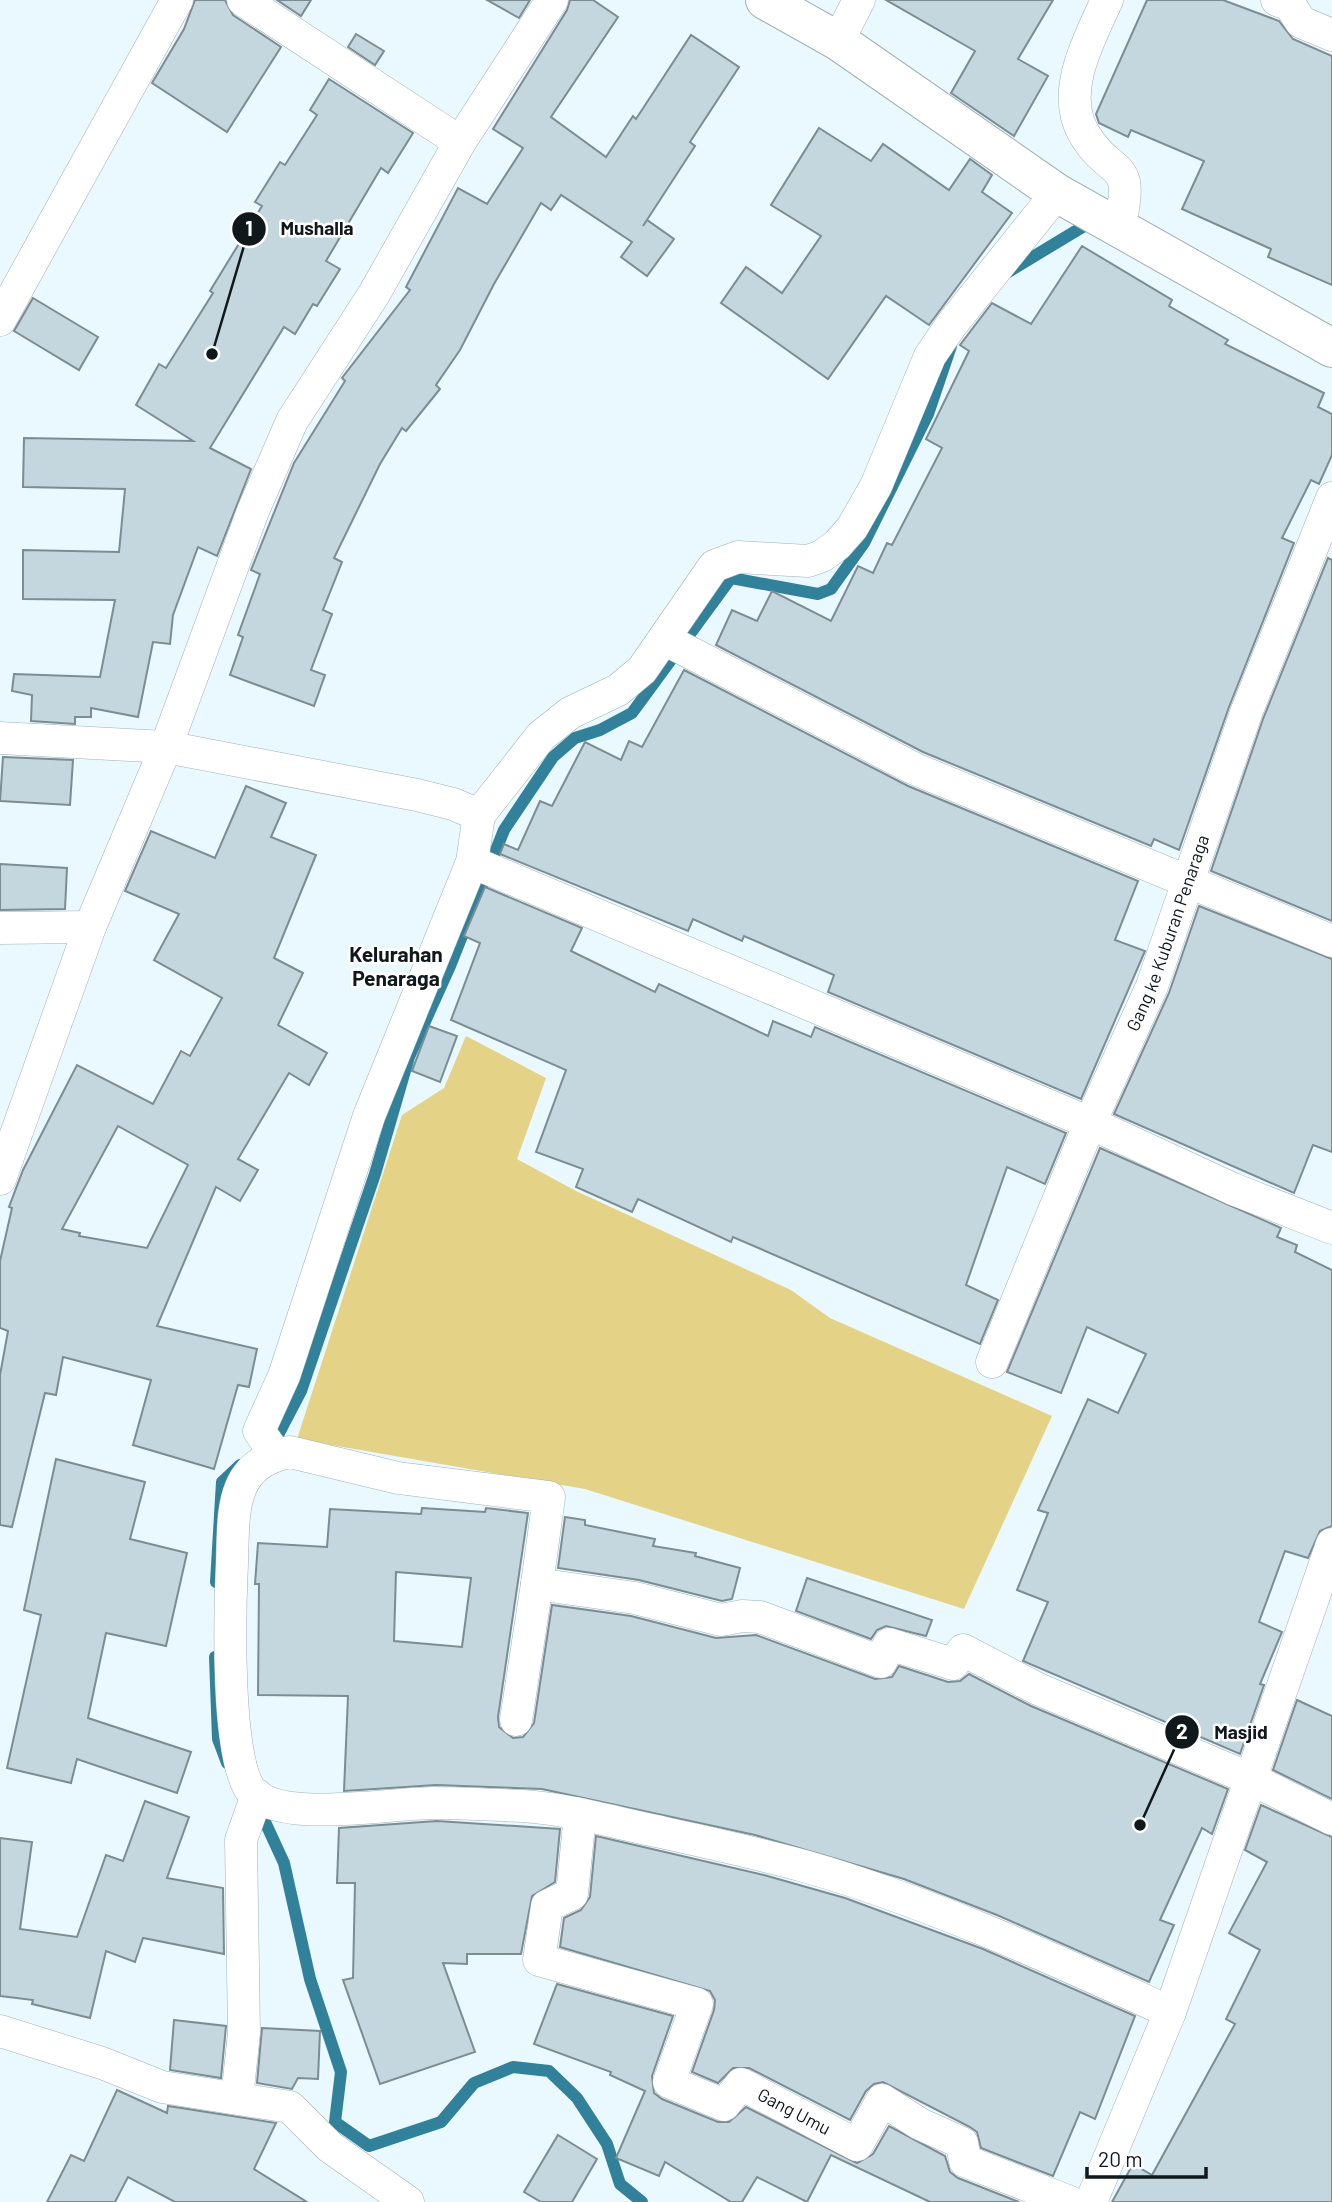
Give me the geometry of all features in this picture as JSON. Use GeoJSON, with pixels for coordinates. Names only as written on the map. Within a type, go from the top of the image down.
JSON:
{"type":"FeatureCollection","features":[{"type":"Feature","properties":{"kind":"street"},"geometry":{"type":"LineString","coordinates":[[0,320],[177,0]]}},
{"type":"Feature","properties":{"kind":"street"},"geometry":{"type":"LineString","coordinates":[[243,0],[460,142]]}},
{"type":"Feature","properties":{"kind":"street"},"geometry":{"type":"LineString","coordinates":[[0,1179],[90,927],[166,747],[253,511],[292,421],[374,294],[460,142],[552,0]]}},
{"type":"Feature","properties":{"kind":"street"},"geometry":{"type":"LineString","coordinates":[[765,0],[838,41],[1066,198],[1332,348]]}},
{"type":"Feature","properties":{"kind":"street"},"geometry":{"type":"LineString","coordinates":[[838,41],[859,0]]}},
{"type":"Feature","properties":{"kind":"street"},"geometry":{"type":"LineString","coordinates":[[1107,0],[1084,50],[1076,81],[1078,116],[1083,131],[1117,168],[1125,183],[1127,205],[1118,227]]}},
{"type":"Feature","properties":{"kind":"street"},"geometry":{"type":"LineString","coordinates":[[1286,2],[1301,22],[1332,35]]}},
{"type":"Feature","properties":{"kind":"street"},"geometry":{"type":"LineString","coordinates":[[276,1455],[258,1432],[284,1376],[369,1116],[474,862],[479,815],[541,736],[570,713],[630,682],[664,639],[714,566],[738,557],[808,561],[822,556],[845,537],[876,486],[930,356],[952,324],[1066,198]]}},
{"type":"Feature","properties":{"kind":"street","name":"Gang ke Kuburan Penaraga"},"geometry":{"type":"LineString","coordinates":[[992,1362],[1090,1123],[1152,986],[1190,883],[1246,713],[1332,498]]}},
{"type":"Feature","properties":{"kind":"street"},"geometry":{"type":"LineString","coordinates":[[664,639],[915,769],[1332,941]]}},
{"type":"Feature","properties":{"kind":"street"},"geometry":{"type":"LineString","coordinates":[[0,738],[166,747],[417,795],[453,804],[479,815]]}},
{"type":"Feature","properties":{"kind":"street"},"geometry":{"type":"LineString","coordinates":[[474,862],[1090,1123],[1233,1189],[1332,1228]]}},
{"type":"Feature","properties":{"kind":"street"},"geometry":{"type":"LineString","coordinates":[[0,928],[90,927]]}},
{"type":"Feature","properties":{"kind":"street"},"geometry":{"type":"LineString","coordinates":[[516,1720],[549,1497],[398,1478],[290,1452],[276,1455],[247,1476],[232,1510],[230,1616],[234,1710],[241,1767],[246,1783],[263,1800],[317,1810],[434,1803],[527,1806],[580,1815],[804,1867],[866,1887],[1024,1946],[1170,2012]]}},
{"type":"Feature","properties":{"kind":"street"},"geometry":{"type":"LineString","coordinates":[[1091,2202],[1170,2012],[1332,1544]]}},
{"type":"Feature","properties":{"kind":"street"},"geometry":{"type":"LineString","coordinates":[[537,1584],[635,1598],[721,1620],[742,1616],[760,1617],[881,1662],[889,1644],[953,1664],[963,1650],[1038,1689],[1251,1779],[1332,1819]]}},
{"type":"Feature","properties":{"kind":"street"},"geometry":{"type":"LineString","coordinates":[[237,2098],[244,2033],[241,1840],[257,1795]]}},
{"type":"Feature","properties":{"kind":"street","name":"Gang Umu"},"geometry":{"type":"LineString","coordinates":[[580,1815],[572,1894],[547,1906],[539,1960],[697,2004],[669,2082],[724,2105],[741,2084],[857,2145],[882,2100],[920,2124],[962,2143],[964,2161],[1070,2202]]}},
{"type":"Feature","properties":{"kind":"street"},"geometry":{"type":"LineString","coordinates":[[0,2031],[102,2063],[162,2087],[290,2107],[330,2147],[408,2202]]}},
{"type":"Feature","properties":{"kind":"shaded area"},"geometry":{"type":"Polygon","coordinates":[[[466,1036],[546,1078],[517,1159],[576,1191],[791,1290],[830,1318],[1052,1416],[964,1609],[585,1489],[297,1439],[402,1115],[444,1088],[466,1036]]]}},
{"type":"Feature","properties":{"kind":"building"},"geometry":{"type":"Polygon","coordinates":[[[195,0],[225,0],[233,15],[281,47],[227,132],[152,83],[184,29],[195,0]]]}},
{"type":"Feature","properties":{"kind":"building"},"geometry":{"type":"Polygon","coordinates":[[[277,0],[311,0],[301,16],[277,0]]]}},
{"type":"Feature","properties":{"kind":"building"},"geometry":{"type":"Polygon","coordinates":[[[487,0],[530,0],[519,18],[487,0]]]}},
{"type":"Feature","properties":{"kind":"building"},"geometry":{"type":"Polygon","coordinates":[[[570,0],[593,0],[618,17],[551,117],[606,157],[633,116],[636,119],[691,35],[739,67],[690,142],[695,146],[643,226],[647,220],[674,239],[647,276],[621,257],[632,242],[561,195],[551,210],[541,203],[460,350],[436,385],[440,389],[406,431],[402,428],[380,464],[334,558],[342,562],[323,610],[332,614],[311,670],[325,675],[314,706],[230,675],[243,637],[238,635],[260,574],[251,570],[294,463],[345,381],[342,378],[410,290],[406,287],[458,188],[487,204],[523,148],[493,129],[567,10],[570,0]]]}},
{"type":"Feature","properties":{"kind":"building"},"geometry":{"type":"Polygon","coordinates":[[[886,0],[1053,0],[1018,59],[1048,76],[1014,136],[951,93],[975,51],[886,0]]]}},
{"type":"Feature","properties":{"kind":"building"},"geometry":{"type":"Polygon","coordinates":[[[1147,0],[1223,0],[1279,21],[1293,39],[1332,56],[1332,285],[1268,257],[1271,249],[1182,209],[1204,161],[1131,130],[1128,137],[1099,123],[1096,114],[1147,0]]]}},
{"type":"Feature","properties":{"kind":"building"},"geometry":{"type":"Polygon","coordinates":[[[356,34],[384,51],[375,65],[348,47],[356,34]]]}},
{"type":"Feature","properties":{"kind":"building"},"geometry":{"type":"Polygon","coordinates":[[[329,79],[413,133],[388,173],[381,168],[326,261],[340,269],[317,306],[313,304],[295,334],[284,327],[210,448],[251,469],[217,556],[198,547],[173,615],[170,644],[153,642],[138,717],[91,708],[91,717],[75,717],[75,724],[31,721],[32,695],[12,691],[14,674],[100,677],[115,600],[23,599],[23,550],[119,552],[125,489],[23,487],[24,438],[193,441],[136,405],[159,364],[166,368],[213,293],[210,291],[262,206],[255,202],[280,162],[285,165],[317,115],[310,110],[329,79]]]}},
{"type":"Feature","properties":{"kind":"building"},"geometry":{"type":"Polygon","coordinates":[[[819,128],[871,161],[883,144],[949,190],[970,159],[992,175],[982,192],[1012,213],[929,325],[886,296],[828,379],[721,303],[746,267],[782,293],[821,236],[771,205],[819,128]]]}},
{"type":"Feature","properties":{"kind":"building"},"geometry":{"type":"Polygon","coordinates":[[[1082,246],[1172,300],[1169,306],[1228,340],[1225,344],[1324,393],[1318,407],[1332,414],[1332,455],[1319,484],[1311,480],[1282,538],[1294,543],[1229,707],[1179,850],[1154,839],[1151,846],[923,752],[716,645],[732,610],[757,621],[772,591],[831,621],[858,566],[873,573],[887,543],[892,545],[942,448],[926,439],[969,351],[960,345],[992,303],[1031,324],[1082,246]]]}},
{"type":"Feature","properties":{"kind":"building"},"geometry":{"type":"Polygon","coordinates":[[[33,298],[98,337],[79,370],[14,331],[33,298]]]}},
{"type":"Feature","properties":{"kind":"building"},"geometry":{"type":"Polygon","coordinates":[[[1328,558],[1332,560],[1332,921],[1211,871],[1263,719],[1328,558]]]}},
{"type":"Feature","properties":{"kind":"building"},"geometry":{"type":"Polygon","coordinates":[[[684,670],[908,786],[1138,881],[1115,940],[1145,951],[1081,1099],[828,992],[834,975],[744,936],[742,941],[693,919],[688,931],[500,854],[504,844],[518,850],[540,801],[552,806],[585,742],[621,760],[629,741],[642,747],[684,670]]]}},
{"type":"Feature","properties":{"kind":"building"},"geometry":{"type":"Polygon","coordinates":[[[3,757],[73,760],[70,805],[0,801],[3,757]]]}},
{"type":"Feature","properties":{"kind":"building"},"geometry":{"type":"Polygon","coordinates":[[[246,786],[286,803],[271,837],[316,855],[274,958],[303,973],[278,1025],[327,1053],[309,1085],[289,1073],[238,1159],[258,1170],[240,1201],[216,1187],[157,1326],[257,1349],[249,1387],[238,1385],[214,1469],[133,1445],[151,1380],[63,1357],[56,1395],[45,1393],[12,1527],[0,1525],[0,1375],[8,1331],[0,1328],[0,1261],[12,1208],[9,1207],[23,1170],[77,1065],[153,1104],[181,1051],[190,1056],[222,998],[154,960],[179,914],[125,891],[151,831],[215,858],[246,786]],[[118,1126],[62,1229],[80,1233],[79,1236],[147,1248],[188,1165],[118,1126]]]}},
{"type":"Feature","properties":{"kind":"building"},"geometry":{"type":"Polygon","coordinates":[[[0,864],[67,868],[65,909],[0,910],[0,864]]]}},
{"type":"Feature","properties":{"kind":"building"},"geometry":{"type":"Polygon","coordinates":[[[485,887],[582,928],[571,951],[655,992],[659,984],[768,1036],[773,1021],[811,1037],[815,1027],[1066,1133],[1045,1184],[1007,1167],[966,1285],[998,1300],[980,1344],[733,1237],[731,1242],[638,1199],[632,1212],[576,1187],[583,1169],[536,1152],[566,1070],[451,1020],[480,943],[464,936],[485,887]]]}},
{"type":"Feature","properties":{"kind":"building"},"geometry":{"type":"Polygon","coordinates":[[[1199,906],[1332,959],[1332,1152],[1313,1145],[1294,1193],[1114,1114],[1169,993],[1199,906]]]}},
{"type":"Feature","properties":{"kind":"building"},"geometry":{"type":"Polygon","coordinates":[[[429,1026],[457,1036],[440,1082],[412,1071],[429,1026]]]}},
{"type":"Feature","properties":{"kind":"building"},"geometry":{"type":"Polygon","coordinates":[[[1100,1148],[1281,1228],[1277,1237],[1297,1245],[1295,1252],[1332,1270],[1332,1526],[1320,1531],[1308,1558],[1285,1551],[1259,1622],[1282,1632],[1260,1684],[1264,1685],[1240,1754],[1023,1661],[1048,1602],[1017,1590],[1048,1513],[1038,1510],[1088,1399],[1118,1413],[1146,1354],[1087,1327],[1061,1393],[1007,1372],[1100,1148]]]}},
{"type":"Feature","properties":{"kind":"building"},"geometry":{"type":"Polygon","coordinates":[[[56,1459],[145,1482],[130,1539],[187,1553],[166,1646],[106,1633],[88,1718],[191,1752],[177,1793],[77,1759],[71,1783],[7,1768],[41,1615],[24,1610],[56,1459]]]}},
{"type":"Feature","properties":{"kind":"building"},"geometry":{"type":"Polygon","coordinates":[[[422,1508],[485,1512],[486,1508],[528,1513],[498,1717],[499,1727],[513,1738],[523,1737],[534,1723],[552,1605],[631,1616],[716,1638],[756,1635],[875,1679],[892,1677],[899,1666],[948,1682],[960,1681],[969,1674],[1031,1706],[1228,1789],[1212,1834],[1202,1828],[1160,1920],[1174,1925],[1149,1982],[997,1915],[904,1879],[755,1835],[542,1789],[436,1785],[344,1791],[348,1696],[258,1695],[259,1584],[255,1584],[258,1543],[327,1547],[330,1509],[421,1514],[422,1508]],[[396,1572],[394,1641],[462,1647],[471,1578],[396,1572]]]}},
{"type":"Feature","properties":{"kind":"building"},"geometry":{"type":"Polygon","coordinates":[[[565,1517],[585,1520],[585,1525],[655,1539],[653,1546],[696,1553],[695,1556],[740,1568],[732,1599],[722,1601],[639,1580],[558,1568],[565,1517]]]}},
{"type":"Feature","properties":{"kind":"building"},"geometry":{"type":"Polygon","coordinates":[[[807,1578],[932,1620],[926,1636],[886,1626],[877,1630],[871,1639],[796,1611],[807,1578]]]}},
{"type":"Feature","properties":{"kind":"building"},"geometry":{"type":"Polygon","coordinates":[[[1297,1700],[1332,1716],[1332,1799],[1273,1770],[1297,1700]]]}},
{"type":"Feature","properties":{"kind":"building"},"geometry":{"type":"Polygon","coordinates":[[[145,1801],[189,1817],[167,1878],[223,1888],[224,1954],[143,1938],[135,1962],[106,1951],[90,2018],[32,2004],[33,2000],[0,1996],[0,1838],[32,1842],[20,1929],[77,1937],[106,1855],[123,1861],[145,1801]]]}},
{"type":"Feature","properties":{"kind":"building"},"geometry":{"type":"Polygon","coordinates":[[[1261,1805],[1332,1837],[1332,2202],[1112,2202],[1133,2164],[1152,2175],[1235,2024],[1226,2019],[1260,1950],[1229,1933],[1267,1862],[1245,1850],[1261,1805]]]}},
{"type":"Feature","properties":{"kind":"building"},"geometry":{"type":"Polygon","coordinates":[[[437,1821],[560,1829],[555,1882],[532,1896],[521,1954],[467,1954],[467,1964],[443,1963],[475,2052],[380,2084],[343,1980],[353,1978],[355,1883],[337,1883],[339,1828],[437,1821]]]}},
{"type":"Feature","properties":{"kind":"building"},"geometry":{"type":"Polygon","coordinates":[[[596,1836],[764,1875],[845,1898],[983,1949],[1135,2016],[1095,2119],[1080,2112],[1053,2176],[981,2148],[977,2132],[970,2127],[883,2082],[874,2084],[866,2091],[850,2120],[749,2068],[733,2068],[718,2083],[692,2072],[714,2010],[715,2000],[710,1991],[560,1947],[564,1918],[581,1910],[590,1897],[596,1836]]]}},
{"type":"Feature","properties":{"kind":"building"},"geometry":{"type":"Polygon","coordinates":[[[557,1984],[673,2016],[652,2076],[654,2093],[662,2099],[718,2122],[729,2122],[746,2107],[857,2163],[873,2154],[889,2126],[945,2156],[950,2172],[958,2178],[1019,2202],[930,2202],[831,2155],[807,2202],[757,2177],[742,2202],[731,2202],[665,2162],[659,2176],[616,2158],[645,2091],[610,2075],[611,2072],[534,2044],[557,1984]]]}},
{"type":"Feature","properties":{"kind":"building"},"geometry":{"type":"Polygon","coordinates":[[[174,2020],[226,2026],[221,2078],[170,2070],[174,2020]]]}},
{"type":"Feature","properties":{"kind":"building"},"geometry":{"type":"Polygon","coordinates":[[[262,2028],[320,2031],[318,2079],[298,2078],[292,2089],[257,2083],[262,2028]]]}},
{"type":"Feature","properties":{"kind":"building"},"geometry":{"type":"Polygon","coordinates":[[[117,2090],[167,2113],[168,2106],[276,2123],[254,2169],[307,2202],[175,2202],[128,2177],[115,2202],[47,2202],[71,2155],[84,2161],[117,2090]]]}},
{"type":"Feature","properties":{"kind":"building"},"geometry":{"type":"Polygon","coordinates":[[[558,2135],[597,2159],[572,2202],[541,2202],[524,2192],[558,2135]]]}},
{"type":"Feature","properties":{"kind":"waterway"},"geometry":{"type":"LineString","coordinates":[[1008,272],[1094,220]]}},
{"type":"Feature","properties":{"kind":"waterway"},"geometry":{"type":"LineString","coordinates":[[268,1442],[278,1435],[301,1391],[375,1174],[409,1057],[450,966],[504,830],[553,757],[575,738],[600,730],[632,713],[731,578],[818,594],[831,589],[864,543],[928,414],[951,346]]}},
{"type":"Feature","properties":{"kind":"waterway"},"geometry":{"type":"LineString","coordinates":[[216,1582],[222,1482],[240,1465]]}},
{"type":"Feature","properties":{"kind":"waterway"},"geometry":{"type":"LineString","coordinates":[[215,1657],[218,1739],[227,1763]]}},
{"type":"Feature","properties":{"kind":"waterway"},"geometry":{"type":"LineString","coordinates":[[255,1811],[266,1824],[284,1863],[310,1979],[341,2072],[335,2122],[369,2146],[441,2122],[474,2083],[513,2067],[549,2071],[577,2098],[607,2144],[620,2184],[642,2202]]}},
{"type":"Feature","properties":{"kind":"place","name":"Mushalla"},"geometry":{"type":"Point","coordinates":[212,354]}},
{"type":"Feature","properties":{"kind":"place","name":"Masjid"},"geometry":{"type":"Point","coordinates":[1140,1825]}},
{"type":"Feature","properties":{"kind":"district","name":"Kelurahan Penaraga"},"geometry":{"type":"Point","coordinates":[396,967]}}]}
